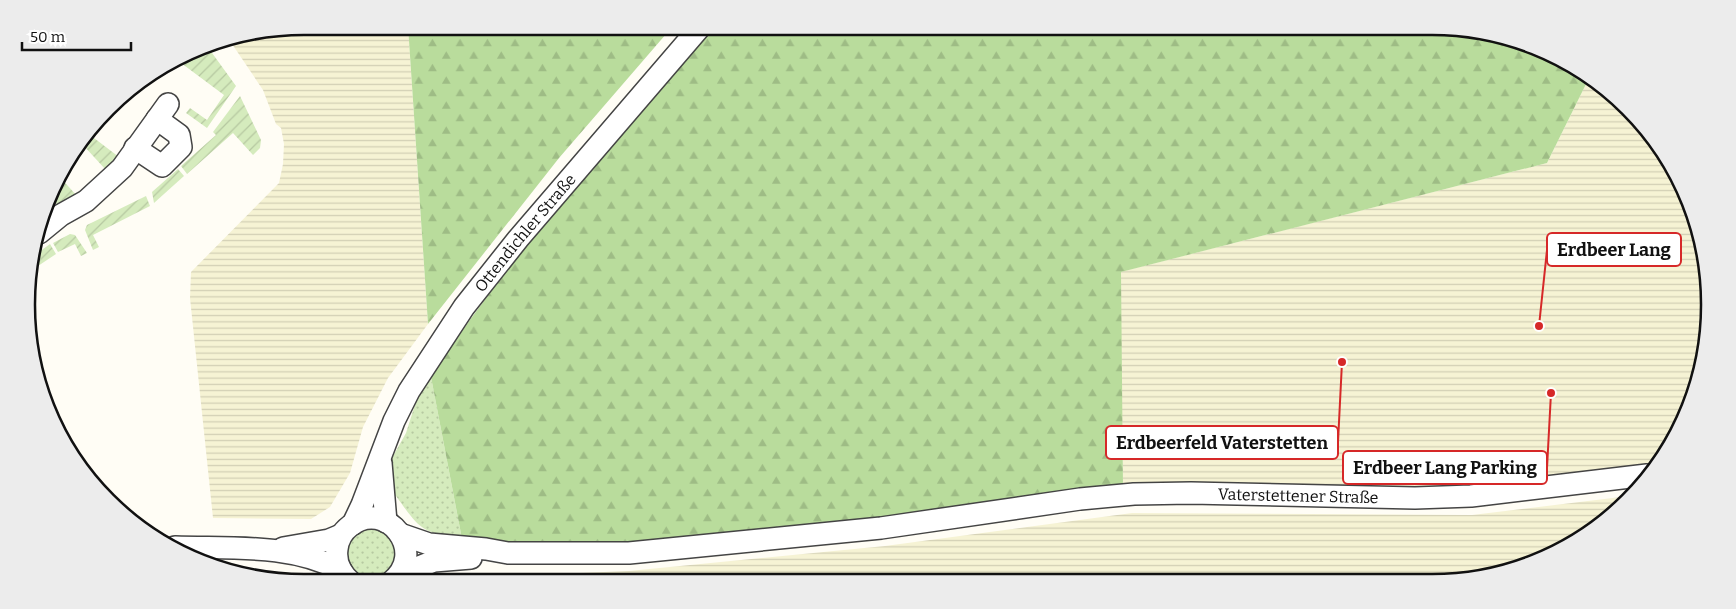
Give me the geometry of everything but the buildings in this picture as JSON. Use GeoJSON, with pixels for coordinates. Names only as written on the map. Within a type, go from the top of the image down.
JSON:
{"type":"FeatureCollection","features":[{"type":"Feature","properties":{"kind":"street","name":"Ottendichler Straße"},"geometry":{"type":"LineString","coordinates":[[344,574],[336,553],[347,530],[360,512],[372,475],[394,420],[409,391],[464,307],[576,171],[693,35]]}},
{"type":"Feature","properties":{"kind":"street"},"geometry":{"type":"LineString","coordinates":[[46,228],[60,218],[61,215],[86,201],[122,168],[135,148],[162,111],[179,134],[181,147],[162,166],[135,148]]}},
{"type":"Feature","properties":{"kind":"street","name":"Ottendichler Straße"},"geometry":{"type":"LineString","coordinates":[[380,458],[393,528],[406,555],[397,574]]}},
{"type":"Feature","properties":{"kind":"street","name":"Vaterstettener Straße"},"geometry":{"type":"LineString","coordinates":[[508,553],[629,553],[726,545],[950,519],[1080,499],[1134,494],[1191,493],[1415,498],[1521,491],[1639,476]]}},
{"type":"Feature","properties":{"kind":"street"},"geometry":{"type":"LineString","coordinates":[[276,550],[347,530],[373,518],[429,544],[508,553]]}},
{"type":"Feature","properties":{"kind":"street"},"geometry":{"type":"LineString","coordinates":[[188,547],[276,550],[314,558],[340,574]]}},
{"type":"Feature","properties":{"kind":"street"},"geometry":{"type":"LineString","coordinates":[[406,574],[434,561],[486,558],[508,553]]}},
{"type":"Feature","properties":{"kind":"shaded area"},"geometry":{"type":"Polygon","coordinates":[[[304,35],[409,35],[428,324],[388,378],[363,427],[350,473],[330,507],[311,519],[213,518],[190,298],[191,272],[279,183],[283,164],[284,144],[281,128],[276,124],[263,90],[233,45],[269,37],[304,35]]]}},
{"type":"Feature","properties":{"kind":"shaded area"},"geometry":{"type":"Polygon","coordinates":[[[1586,84],[1622,114],[1645,140],[1665,170],[1687,218],[1699,269],[1701,304],[1699,340],[1692,374],[1680,408],[1665,439],[1646,468],[1518,483],[1414,490],[1123,486],[1120,272],[1547,163],[1586,84]]]}},
{"type":"Feature","properties":{"kind":"shaded area"},"geometry":{"type":"Polygon","coordinates":[[[1620,497],[1581,529],[1551,546],[1518,560],[1467,572],[1432,574],[554,574],[629,571],[885,546],[1132,513],[1472,515],[1620,497]]]}},
{"type":"Feature","properties":{"kind":"green space"},"geometry":{"type":"Polygon","coordinates":[[[409,35],[665,35],[559,158],[428,324],[409,35]]]}},
{"type":"Feature","properties":{"kind":"green space"},"geometry":{"type":"Polygon","coordinates":[[[707,35],[1432,35],[1467,37],[1518,49],[1551,63],[1586,84],[1547,163],[1121,272],[1123,486],[880,520],[625,544],[529,543],[462,539],[431,377],[496,285],[603,154],[707,35]]]}},
{"type":"Feature","properties":{"kind":"green space"},"geometry":{"type":"Polygon","coordinates":[[[211,52],[236,86],[207,128],[186,113],[190,108],[207,120],[224,95],[183,64],[211,52]]]}},
{"type":"Feature","properties":{"kind":"green space"},"geometry":{"type":"Polygon","coordinates":[[[240,96],[261,140],[260,148],[253,155],[233,133],[187,174],[181,166],[216,135],[213,132],[240,96]]]}},
{"type":"Feature","properties":{"kind":"green space"},"geometry":{"type":"Polygon","coordinates":[[[93,137],[119,157],[106,170],[85,148],[93,137]]]}},
{"type":"Feature","properties":{"kind":"green space"},"geometry":{"type":"Polygon","coordinates":[[[178,169],[184,176],[154,203],[152,192],[178,169]]]}},
{"type":"Feature","properties":{"kind":"green space"},"geometry":{"type":"Polygon","coordinates":[[[65,182],[77,196],[59,208],[55,202],[65,182]]]}},
{"type":"Feature","properties":{"kind":"green space"},"geometry":{"type":"Polygon","coordinates":[[[146,196],[150,206],[93,235],[99,247],[93,250],[85,230],[87,225],[146,196]]]}},
{"type":"Feature","properties":{"kind":"green space"},"geometry":{"type":"Polygon","coordinates":[[[70,234],[75,235],[87,253],[81,256],[75,244],[58,252],[53,243],[70,234]]]}},
{"type":"Feature","properties":{"kind":"green space"},"geometry":{"type":"Polygon","coordinates":[[[50,244],[56,254],[37,266],[40,251],[50,244]]]}},
{"type":"Feature","properties":{"kind":"green space"},"geometry":{"type":"Polygon","coordinates":[[[431,377],[462,539],[437,534],[422,527],[396,496],[388,494],[388,473],[392,458],[406,433],[420,389],[431,377]]]}},
{"type":"Feature","properties":{"kind":"green space"},"geometry":{"type":"Polygon","coordinates":[[[361,530],[381,530],[389,536],[396,549],[395,564],[386,574],[356,574],[347,564],[347,544],[361,530]]]}},
{"type":"Feature","properties":{"kind":"place","name":"Erdbeer Lang"},"geometry":{"type":"Point","coordinates":[1539,326]}},
{"type":"Feature","properties":{"kind":"place","name":"Erdbeerfeld Vaterstetten"},"geometry":{"type":"Point","coordinates":[1342,362]}},
{"type":"Feature","properties":{"kind":"place","name":"Erdbeer Lang Parking"},"geometry":{"type":"Point","coordinates":[1551,393]}}]}
